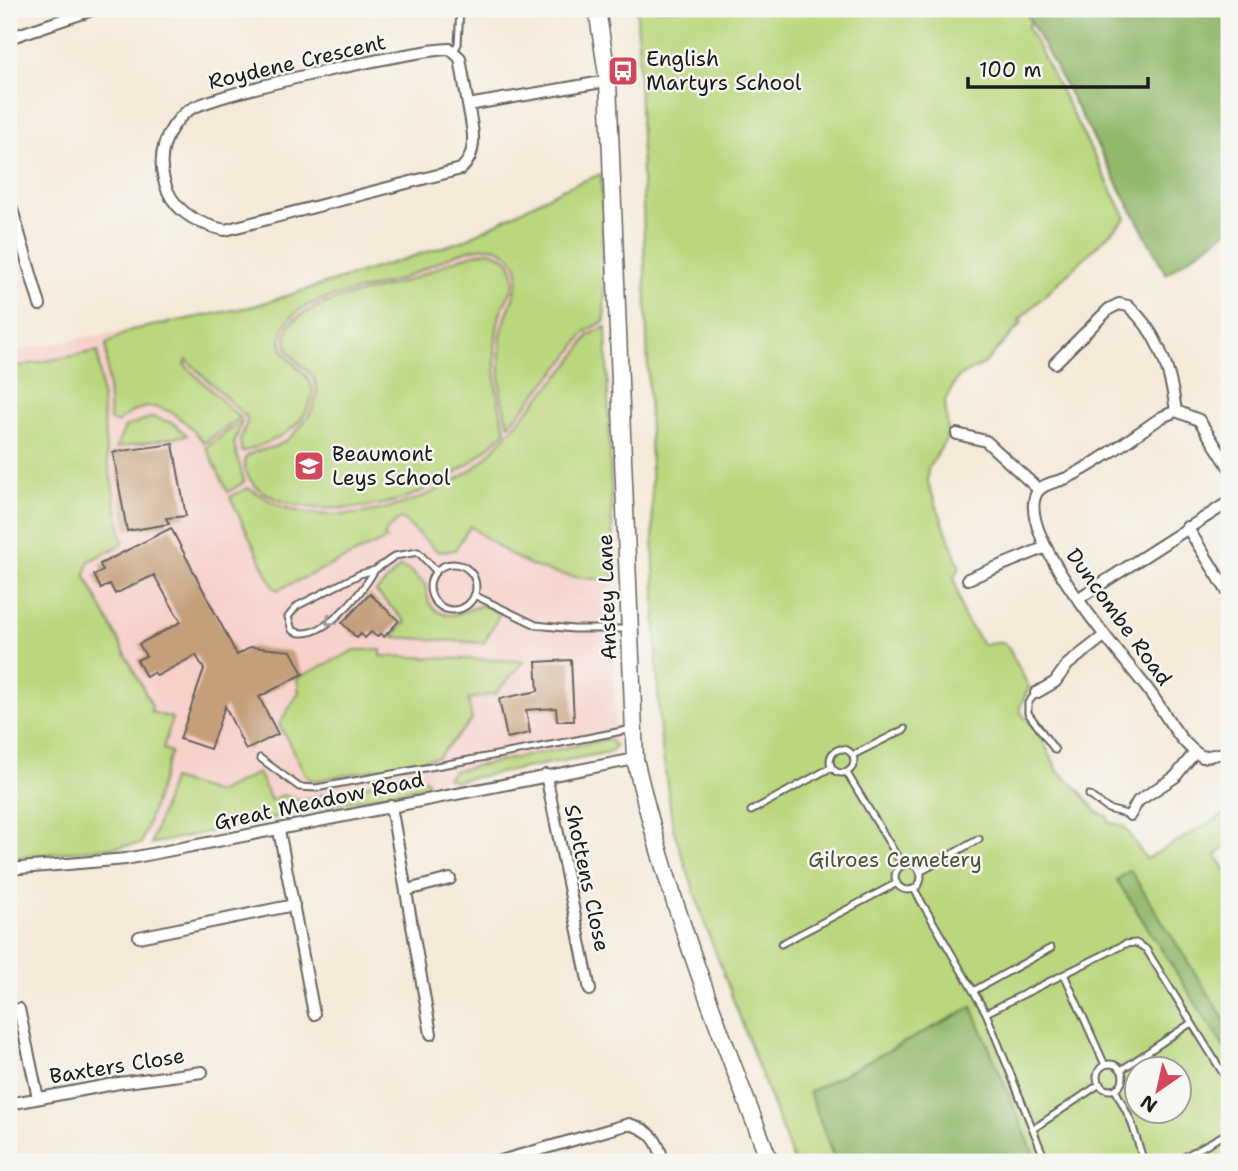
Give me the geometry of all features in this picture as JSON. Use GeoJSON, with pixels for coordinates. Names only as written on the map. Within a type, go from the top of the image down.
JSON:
{"type":"FeatureCollection","features":[{"type":"Feature","properties":{"kind":"main road","name":"Anstey Lane"},"geometry":{"type":"LineString","coordinates":[[598,13],[608,81],[635,759],[661,864],[719,1031],[770,1162]]}},
{"type":"Feature","properties":{"kind":"street"},"geometry":{"type":"LineString","coordinates":[[9,38],[66,13],[95,9]]}},
{"type":"Feature","properties":{"kind":"street","name":"Roydene Crescent"},"geometry":{"type":"LineString","coordinates":[[443,49],[454,51],[460,58],[468,105],[473,144],[468,163],[461,169],[225,230],[195,220],[170,199],[166,187],[161,163],[166,138],[186,112],[209,100],[443,49]]}},
{"type":"Feature","properties":{"kind":"street"},"geometry":{"type":"LineString","coordinates":[[468,105],[608,81]]}},
{"type":"Feature","properties":{"kind":"street"},"geometry":{"type":"LineString","coordinates":[[9,199],[40,305]]}},
{"type":"Feature","properties":{"kind":"street"},"geometry":{"type":"LineString","coordinates":[[1055,363],[1109,309],[1119,304],[1128,306],[1162,354],[1170,372],[1175,411]]}},
{"type":"Feature","properties":{"kind":"street"},"geometry":{"type":"LineString","coordinates":[[957,434],[986,441],[1038,490],[1067,478],[1175,411],[1199,420],[1229,467]]}},
{"type":"Feature","properties":{"kind":"street","name":"Duncombe Road"},"geometry":{"type":"LineString","coordinates":[[1038,490],[1034,515],[1046,547],[1104,636],[1195,752]]}},
{"type":"Feature","properties":{"kind":"street"},"geometry":{"type":"LineString","coordinates":[[1079,598],[1229,502]]}},
{"type":"Feature","properties":{"kind":"street"},"geometry":{"type":"LineString","coordinates":[[1187,527],[1229,594]]}},
{"type":"Feature","properties":{"kind":"street"},"geometry":{"type":"LineString","coordinates":[[968,579],[1046,547]]}},
{"type":"Feature","properties":{"kind":"street"},"geometry":{"type":"LineString","coordinates":[[1036,693],[1055,682],[1067,665],[1104,636]]}},
{"type":"Feature","properties":{"kind":"street"},"geometry":{"type":"LineString","coordinates":[[1129,815],[1138,801],[1175,777],[1195,752],[1203,757],[1229,752]]}},
{"type":"Feature","properties":{"kind":"street","name":"Great Meadow Road"},"geometry":{"type":"LineString","coordinates":[[9,869],[126,859],[635,759]]}},
{"type":"Feature","properties":{"kind":"street","name":"Shottens Close"},"geometry":{"type":"LineString","coordinates":[[546,775],[590,990]]}},
{"type":"Feature","properties":{"kind":"street"},"geometry":{"type":"LineString","coordinates":[[391,806],[431,1034]]}},
{"type":"Feature","properties":{"kind":"street"},"geometry":{"type":"LineString","coordinates":[[279,830],[314,1013]]}},
{"type":"Feature","properties":{"kind":"street"},"geometry":{"type":"LineString","coordinates":[[407,890],[450,879]]}},
{"type":"Feature","properties":{"kind":"street"},"geometry":{"type":"LineString","coordinates":[[139,937],[294,905]]}},
{"type":"Feature","properties":{"kind":"street","name":"Baxters Close"},"geometry":{"type":"LineString","coordinates":[[19,1009],[38,1098]]}},
{"type":"Feature","properties":{"kind":"street","name":"Baxters Close"},"geometry":{"type":"LineString","coordinates":[[9,1104],[202,1072]]}},
{"type":"Feature","properties":{"kind":"street"},"geometry":{"type":"LineString","coordinates":[[497,1162],[629,1124],[654,1136],[663,1162]]}},
{"type":"Feature","properties":{"kind":"lane"},"geometry":{"type":"LineString","coordinates":[[454,51],[458,44],[460,9]]}},
{"type":"Feature","properties":{"kind":"lane"},"geometry":{"type":"LineString","coordinates":[[598,13],[615,9]]}},
{"type":"Feature","properties":{"kind":"lane"},"geometry":{"type":"LineString","coordinates":[[375,570],[366,585],[325,625],[310,634],[292,631],[288,617],[298,606],[348,579],[375,570],[395,556],[418,552],[436,571]]}},
{"type":"Feature","properties":{"kind":"lane"},"geometry":{"type":"LineString","coordinates":[[453,564],[468,570],[475,583],[474,595],[462,608],[441,607],[430,589],[436,571],[453,564]]}},
{"type":"Feature","properties":{"kind":"lane"},"geometry":{"type":"LineString","coordinates":[[474,595],[536,625],[573,629],[630,629]]}},
{"type":"Feature","properties":{"kind":"lane"},"geometry":{"type":"LineString","coordinates":[[1036,693],[1028,703],[1028,713],[1055,750]]}},
{"type":"Feature","properties":{"kind":"lane"},"geometry":{"type":"LineString","coordinates":[[260,758],[299,787],[316,788],[476,761],[632,729]]}},
{"type":"Feature","properties":{"kind":"lane"},"geometry":{"type":"LineString","coordinates":[[853,755],[905,729]]}},
{"type":"Feature","properties":{"kind":"lane"},"geometry":{"type":"LineString","coordinates":[[847,749],[853,755],[853,767],[847,773],[839,773],[832,767],[830,758],[835,751],[847,749]]}},
{"type":"Feature","properties":{"kind":"lane"},"geometry":{"type":"LineString","coordinates":[[751,811],[832,767]]}},
{"type":"Feature","properties":{"kind":"lane"},"geometry":{"type":"LineString","coordinates":[[847,773],[903,866]]}},
{"type":"Feature","properties":{"kind":"lane"},"geometry":{"type":"LineString","coordinates":[[1089,795],[1108,809],[1129,815]]}},
{"type":"Feature","properties":{"kind":"lane"},"geometry":{"type":"LineString","coordinates":[[920,872],[979,839]]}},
{"type":"Feature","properties":{"kind":"lane"},"geometry":{"type":"LineString","coordinates":[[903,866],[915,866],[920,872],[920,883],[914,889],[906,890],[897,883],[897,871],[903,866]]}},
{"type":"Feature","properties":{"kind":"lane"},"geometry":{"type":"LineString","coordinates":[[781,944],[897,883]]}},
{"type":"Feature","properties":{"kind":"lane"},"geometry":{"type":"LineString","coordinates":[[914,889],[975,990],[1046,1162]]}},
{"type":"Feature","properties":{"kind":"lane"},"geometry":{"type":"LineString","coordinates":[[986,1013],[1125,944],[1136,943],[1146,949],[1229,1083]]}},
{"type":"Feature","properties":{"kind":"lane"},"geometry":{"type":"LineString","coordinates":[[975,990],[1051,948]]}},
{"type":"Feature","properties":{"kind":"lane"},"geometry":{"type":"LineString","coordinates":[[1064,974],[1105,1065]]}},
{"type":"Feature","properties":{"kind":"lane"},"geometry":{"type":"LineString","coordinates":[[1121,1070],[1191,1023]]}},
{"type":"Feature","properties":{"kind":"lane"},"geometry":{"type":"LineString","coordinates":[[1114,1064],[1121,1070],[1123,1080],[1115,1089],[1107,1089],[1100,1084],[1098,1071],[1105,1065],[1114,1064]]}},
{"type":"Feature","properties":{"kind":"lane"},"geometry":{"type":"LineString","coordinates":[[1033,1129],[1100,1084]]}},
{"type":"Feature","properties":{"kind":"lane"},"geometry":{"type":"LineString","coordinates":[[1115,1089],[1131,1121],[1143,1162]]}},
{"type":"Feature","properties":{"kind":"lane"},"geometry":{"type":"LineString","coordinates":[[1175,1162],[1229,1132]]}},
{"type":"Feature","properties":{"kind":"shaded area","name":"Beaumont Leys School"},"geometry":{"type":"Polygon","coordinates":[[[601,174],[616,746],[144,837],[9,853],[9,352],[254,306],[465,240],[560,190],[601,174]]]}},
{"type":"Feature","properties":{"kind":"green space","name":"Gilroes Cemetery"},"geometry":{"type":"Polygon","coordinates":[[[637,9],[1024,9],[1031,19],[1028,27],[1126,218],[1019,320],[1022,323],[984,364],[958,377],[945,401],[948,433],[928,469],[927,480],[960,568],[954,577],[963,615],[983,645],[1003,642],[1008,647],[1029,687],[1020,707],[1021,713],[1039,733],[1058,771],[1079,790],[1097,812],[1108,817],[1108,822],[1124,826],[1146,859],[1229,812],[1229,846],[1216,855],[1229,875],[1229,1027],[1130,871],[1117,880],[1229,1055],[1229,1162],[1037,1162],[972,1007],[810,1092],[835,1162],[794,1162],[706,927],[673,828],[660,734],[637,9]]]}},
{"type":"Feature","properties":{"kind":"green space"},"geometry":{"type":"Polygon","coordinates":[[[1024,9],[1229,9],[1229,230],[1166,274],[1024,9]]]}},
{"type":"Feature","properties":{"kind":"green space"},"geometry":{"type":"Polygon","coordinates":[[[601,174],[605,321],[585,332],[568,357],[509,425],[501,392],[500,347],[503,327],[517,287],[518,268],[506,252],[491,247],[465,251],[403,278],[313,303],[295,314],[285,326],[281,343],[288,357],[310,383],[313,391],[310,404],[304,415],[287,432],[265,444],[242,452],[240,441],[248,419],[187,360],[185,365],[240,418],[204,443],[185,422],[164,409],[142,408],[117,423],[110,420],[106,344],[131,330],[254,306],[465,240],[560,190],[601,174]]]}},
{"type":"Feature","properties":{"kind":"green space"},"geometry":{"type":"Polygon","coordinates":[[[489,251],[509,262],[514,280],[501,311],[496,339],[497,387],[506,430],[495,441],[462,469],[438,483],[410,496],[373,506],[328,508],[284,502],[266,494],[252,482],[244,465],[245,458],[276,446],[290,437],[309,415],[316,399],[315,381],[287,348],[289,325],[300,316],[328,302],[404,282],[455,260],[489,251]]]}},
{"type":"Feature","properties":{"kind":"green space"},"geometry":{"type":"Polygon","coordinates":[[[606,327],[614,580],[553,573],[536,567],[505,551],[470,526],[455,550],[438,552],[401,518],[389,528],[384,536],[387,539],[278,590],[274,588],[230,497],[248,488],[286,508],[337,515],[391,507],[442,488],[485,459],[572,361],[589,335],[606,327]]]}},
{"type":"Feature","properties":{"kind":"green space"},"geometry":{"type":"Polygon","coordinates":[[[98,351],[106,450],[123,544],[89,561],[85,575],[152,706],[151,712],[172,718],[163,749],[171,752],[141,844],[9,858],[9,368],[98,351]]]}},
{"type":"Feature","properties":{"kind":"green space"},"geometry":{"type":"Polygon","coordinates":[[[152,417],[173,423],[187,435],[116,448],[125,427],[152,417]]]}},
{"type":"Feature","properties":{"kind":"green space"},"geometry":{"type":"Polygon","coordinates":[[[242,421],[234,444],[244,482],[228,492],[206,447],[242,421]]]}},
{"type":"Feature","properties":{"kind":"green space"},"geometry":{"type":"Polygon","coordinates":[[[400,567],[409,570],[425,584],[429,603],[442,614],[455,614],[483,605],[500,613],[484,643],[392,637],[406,622],[376,592],[400,567]]]}},
{"type":"Feature","properties":{"kind":"green space"},"geometry":{"type":"Polygon","coordinates":[[[355,650],[381,650],[381,656],[524,661],[495,694],[468,699],[472,720],[438,757],[313,781],[306,776],[279,724],[299,692],[297,678],[355,650]]]}},
{"type":"Feature","properties":{"kind":"green space"},"geometry":{"type":"Polygon","coordinates":[[[608,739],[616,746],[610,752],[455,781],[447,778],[453,771],[608,739]]]}},
{"type":"Feature","properties":{"kind":"green space"},"geometry":{"type":"Polygon","coordinates":[[[258,773],[271,800],[283,795],[300,800],[403,777],[426,779],[429,785],[151,844],[172,779],[217,793],[258,773]]]}},
{"type":"Feature","properties":{"kind":"green space"},"geometry":{"type":"Polygon","coordinates":[[[1130,870],[1229,1027],[1229,1055],[1117,880],[1130,870]]]}},
{"type":"Feature","properties":{"kind":"green space"},"geometry":{"type":"Polygon","coordinates":[[[972,1007],[1037,1162],[836,1162],[809,1092],[972,1007]]]}},
{"type":"Feature","properties":{"kind":"building"},"geometry":{"type":"Polygon","coordinates":[[[173,444],[186,516],[166,518],[169,524],[127,531],[113,452],[173,444]]]}},
{"type":"Feature","properties":{"kind":"building"},"geometry":{"type":"Polygon","coordinates":[[[171,528],[237,655],[251,647],[291,651],[303,674],[259,697],[278,734],[246,750],[225,706],[210,749],[180,739],[204,669],[196,655],[157,676],[154,672],[146,677],[137,660],[146,656],[139,644],[181,622],[154,575],[115,594],[110,584],[101,589],[94,575],[103,571],[100,564],[171,528]]]}},
{"type":"Feature","properties":{"kind":"building"},"geometry":{"type":"Polygon","coordinates":[[[370,594],[399,621],[384,637],[381,633],[377,637],[371,632],[365,638],[361,634],[357,638],[342,623],[370,594]]]}},
{"type":"Feature","properties":{"kind":"building"},"geometry":{"type":"Polygon","coordinates":[[[571,660],[574,721],[557,721],[556,708],[526,710],[530,733],[507,738],[499,699],[538,691],[536,662],[571,660]]]}},
{"type":"Feature","properties":{"kind":"place","name":"English Martyrs School"},"geometry":{"type":"Point","coordinates":[623,71]}},
{"type":"Feature","properties":{"kind":"place","name":"Beaumont Leys School"},"geometry":{"type":"Point","coordinates":[309,466]}}]}
